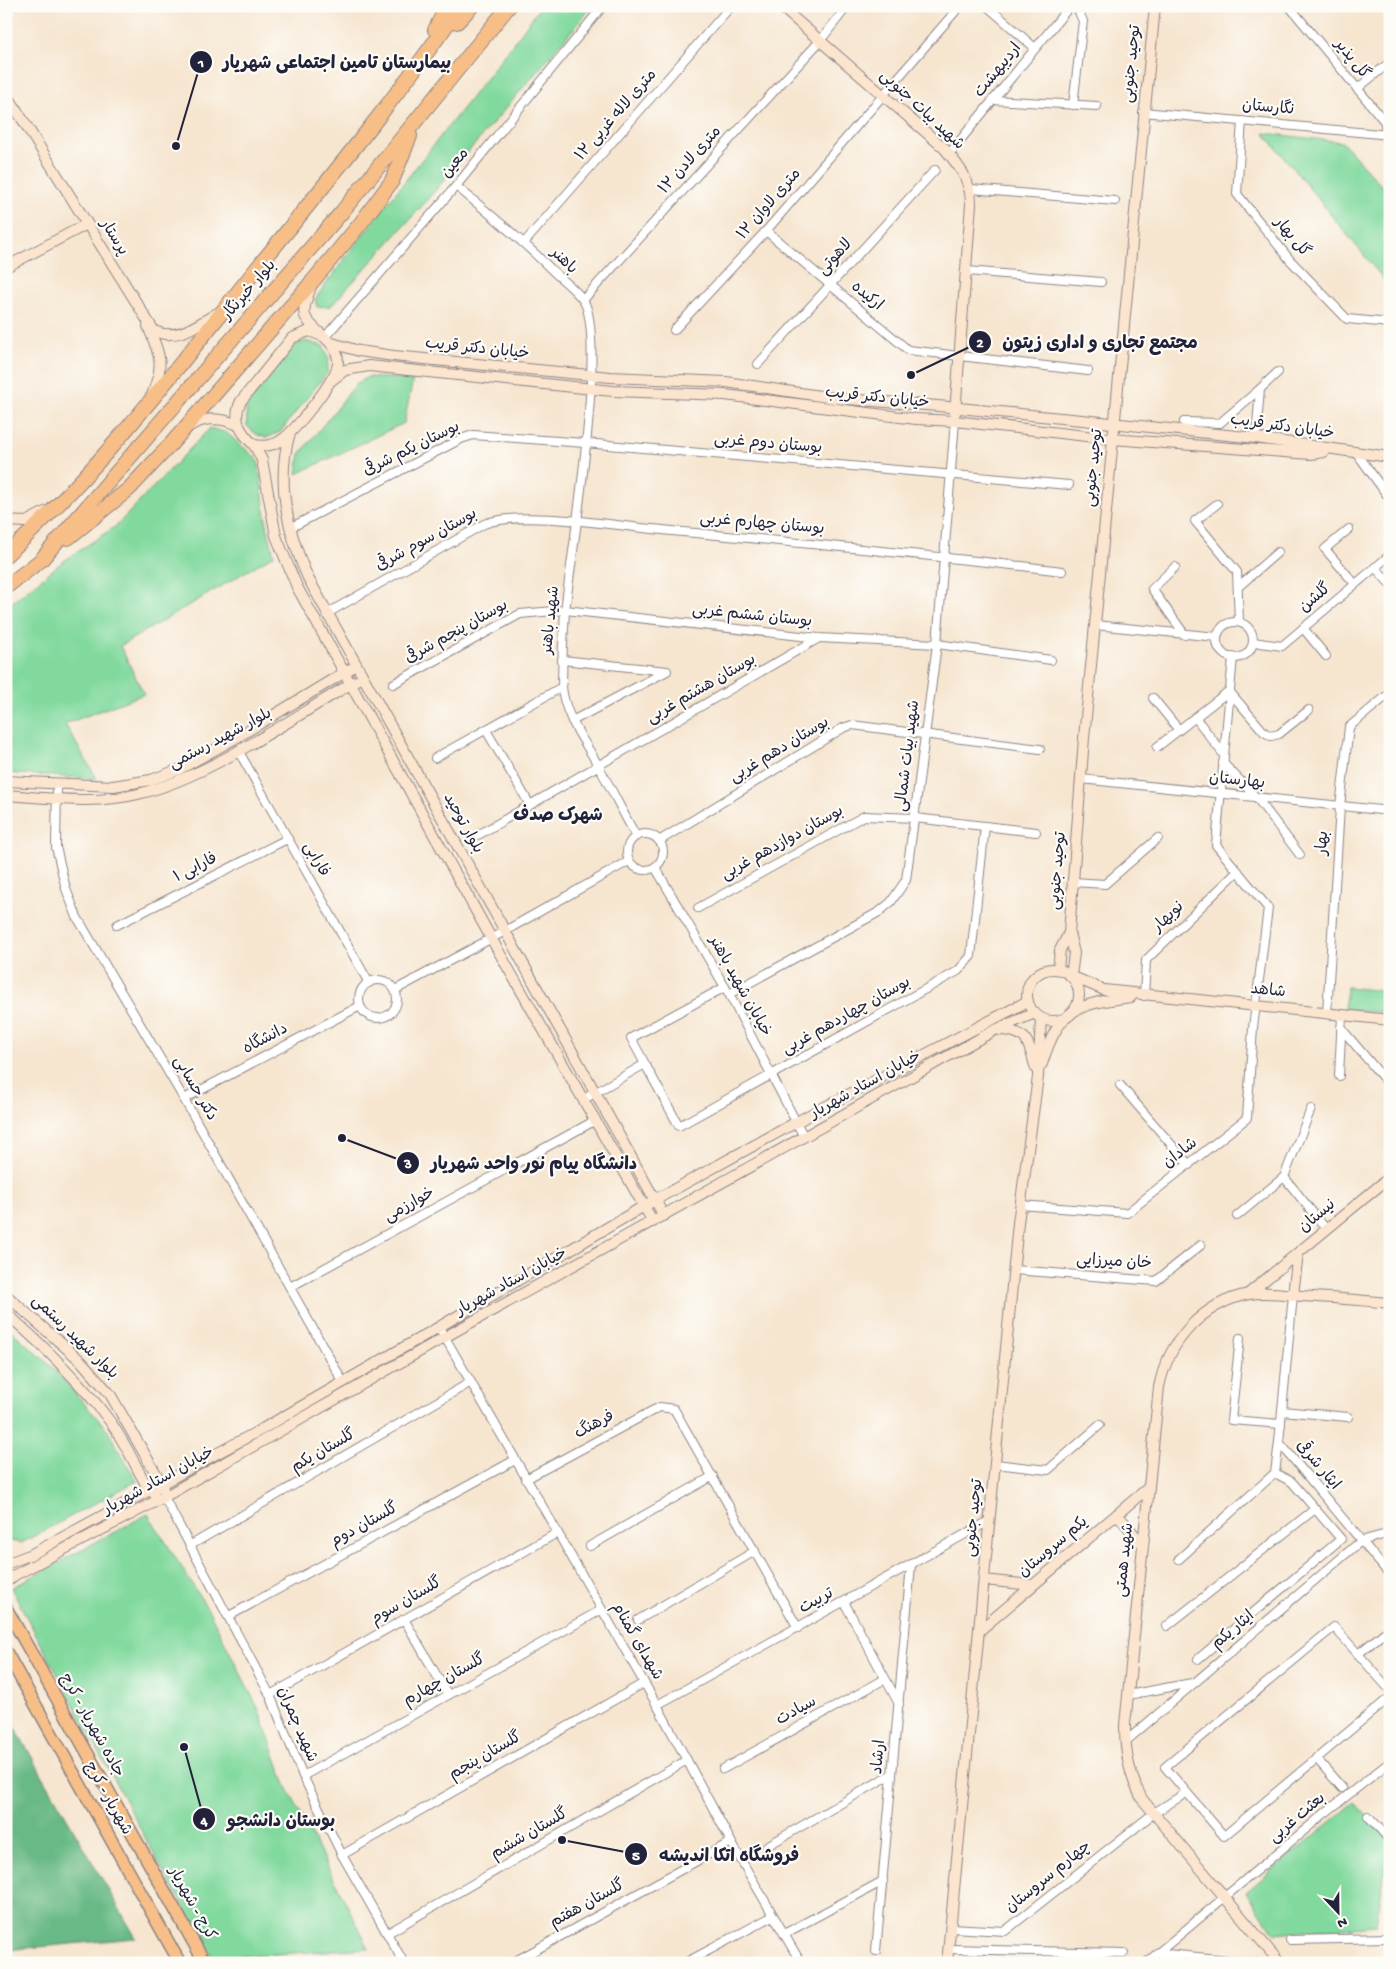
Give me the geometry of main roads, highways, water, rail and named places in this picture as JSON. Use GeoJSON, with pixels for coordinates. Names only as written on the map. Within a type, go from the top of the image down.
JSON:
{"type":"FeatureCollection","features":[{"type":"Feature","properties":{"kind":"highway"},"geometry":{"type":"LineString","coordinates":[[406,82],[447,6]]}},
{"type":"Feature","properties":{"kind":"highway"},"geometry":{"type":"LineString","coordinates":[[431,49],[460,6]]}},
{"type":"Feature","properties":{"kind":"highway"},"geometry":{"type":"LineString","coordinates":[[431,49],[472,6]]}},
{"type":"Feature","properties":{"kind":"highway","name":"بلوار خبرنگار"},"geometry":{"type":"LineString","coordinates":[[6,587],[41,560],[415,124],[509,6]]}},
{"type":"Feature","properties":{"kind":"highway","name":"بلوار خبرنگار"},"geometry":{"type":"LineString","coordinates":[[6,555],[68,496],[149,401],[225,309],[431,49]]}},
{"type":"Feature","properties":{"kind":"highway"},"geometry":{"type":"LineString","coordinates":[[41,560],[129,489],[172,444],[312,282],[361,223],[392,181],[415,124]]}},
{"type":"Feature","properties":{"kind":"main road","name":"شهید بیات جنوبی"},"geometry":{"type":"LineString","coordinates":[[780,6],[949,154],[966,176],[971,189],[955,408]]}},
{"type":"Feature","properties":{"kind":"main road","name":"توحید جنوبی"},"geometry":{"type":"LineString","coordinates":[[1071,976],[1074,953],[1069,933],[1081,779],[1154,6]]}},
{"type":"Feature","properties":{"kind":"main road","name":"پرستار"},"geometry":{"type":"LineString","coordinates":[[8,100],[144,318],[154,331],[165,336],[178,335],[225,309]]}},
{"type":"Feature","properties":{"kind":"main road"},"geometry":{"type":"LineString","coordinates":[[6,267],[87,224]]}},
{"type":"Feature","properties":{"kind":"main road"},"geometry":{"type":"LineString","coordinates":[[254,445],[273,445],[290,433],[332,380],[338,364],[338,355],[328,340],[306,316],[305,308],[312,282]]}},
{"type":"Feature","properties":{"kind":"main road"},"geometry":{"type":"LineString","coordinates":[[144,318],[161,361],[159,377],[149,401]]}},
{"type":"Feature","properties":{"kind":"main road","name":"خیابان دکتر قریب"},"geometry":{"type":"LineString","coordinates":[[238,425],[237,410],[241,400],[292,338],[309,331],[359,352],[590,376],[726,382],[834,398],[1256,438],[1340,451]]}},
{"type":"Feature","properties":{"kind":"main road","name":"خیابان دکتر قریب"},"geometry":{"type":"LineString","coordinates":[[332,380],[354,366],[369,366],[590,388],[725,395],[916,420],[955,421],[1112,439],[1311,454],[1340,451]]}},
{"type":"Feature","properties":{"kind":"main road"},"geometry":{"type":"LineString","coordinates":[[955,408],[955,421]]}},
{"type":"Feature","properties":{"kind":"main road"},"geometry":{"type":"LineString","coordinates":[[172,444],[192,424],[203,419],[219,419],[238,425]]}},
{"type":"Feature","properties":{"kind":"main road","name":"بلوار توحید"},"geometry":{"type":"LineString","coordinates":[[238,425],[254,445],[262,460],[276,536],[284,561],[491,938],[653,1222]]}},
{"type":"Feature","properties":{"kind":"main road","name":"بلوار توحید"},"geometry":{"type":"LineString","coordinates":[[290,433],[283,454],[282,478],[294,549],[326,614],[506,931],[664,1216]]}},
{"type":"Feature","properties":{"kind":"main road"},"geometry":{"type":"LineString","coordinates":[[1340,451],[1390,457]]}},
{"type":"Feature","properties":{"kind":"main road"},"geometry":{"type":"LineString","coordinates":[[6,521],[26,522],[41,516],[68,496]]}},
{"type":"Feature","properties":{"kind":"main road","name":"بلوار شهید رستمی"},"geometry":{"type":"LineString","coordinates":[[6,781],[57,785],[113,786],[152,780],[180,768],[236,738],[355,666]]}},
{"type":"Feature","properties":{"kind":"main road","name":"بلوار شهید رستمی"},"geometry":{"type":"LineString","coordinates":[[6,795],[91,800],[138,795],[176,782],[238,750],[362,677]]}},
{"type":"Feature","properties":{"kind":"main road"},"geometry":{"type":"LineString","coordinates":[[328,681],[337,684],[336,692]]}},
{"type":"Feature","properties":{"kind":"main road","name":"توحید جنوبی"},"geometry":{"type":"LineString","coordinates":[[1058,969],[1060,950],[1069,933]]}},
{"type":"Feature","properties":{"kind":"main road"},"geometry":{"type":"LineString","coordinates":[[1058,969],[1104,990],[1144,996],[1085,1005],[1062,1020],[1047,1020],[1038,1016],[1028,1000],[1027,992],[1034,977],[1041,972],[1058,969]]}},
{"type":"Feature","properties":{"kind":"main road"},"geometry":{"type":"LineString","coordinates":[[1071,976],[1079,991],[1079,1000],[1071,1013]]}},
{"type":"Feature","properties":{"kind":"main road","name":"شاهد"},"geometry":{"type":"LineString","coordinates":[[1144,996],[1390,1020]]}},
{"type":"Feature","properties":{"kind":"main road","name":"خیابان استاد شهریار"},"geometry":{"type":"LineString","coordinates":[[6,1564],[32,1554],[162,1484],[439,1328],[644,1206],[780,1133],[818,1110],[1028,1000]]}},
{"type":"Feature","properties":{"kind":"main road","name":"توحید جنوبی"},"geometry":{"type":"LineString","coordinates":[[947,1963],[1020,1204],[1038,1077],[1038,1016]]}},
{"type":"Feature","properties":{"kind":"main road","name":"خیابان استاد شهریار"},"geometry":{"type":"LineString","coordinates":[[6,1582],[15,1575],[164,1498],[445,1337],[995,1030],[1038,1016]]}},
{"type":"Feature","properties":{"kind":"main road","name":"توحید جنوبی"},"geometry":{"type":"LineString","coordinates":[[1038,1077],[1052,1035],[1062,1020]]}},
{"type":"Feature","properties":{"kind":"main road"},"geometry":{"type":"LineString","coordinates":[[995,1030],[1014,1030],[1026,1038],[1038,1077]]}},
{"type":"Feature","properties":{"kind":"main road"},"geometry":{"type":"LineString","coordinates":[[818,1110],[809,1121],[814,1129],[821,1128]]}},
{"type":"Feature","properties":{"kind":"main road"},"geometry":{"type":"LineString","coordinates":[[780,1133],[789,1134],[793,1139],[788,1147]]}},
{"type":"Feature","properties":{"kind":"main road","name":"نيستان"},"geometry":{"type":"LineString","coordinates":[[1293,1295],[1298,1253],[1390,1177]]}},
{"type":"Feature","properties":{"kind":"main road"},"geometry":{"type":"LineString","coordinates":[[1247,1294],[1298,1253]]}},
{"type":"Feature","properties":{"kind":"main road","name":"شهید همتی"},"geometry":{"type":"LineString","coordinates":[[1280,1963],[1142,1799],[1134,1785],[1125,1742],[1159,1387],[1172,1350],[1185,1330],[1205,1313],[1247,1294],[1293,1295],[1390,1303]]}},
{"type":"Feature","properties":{"kind":"main road","name":"بلوار شهید رستمی"},"geometry":{"type":"LineString","coordinates":[[6,1295],[80,1361],[110,1394],[162,1484]]}},
{"type":"Feature","properties":{"kind":"main road","name":"بلوار شهید رستمی"},"geometry":{"type":"LineString","coordinates":[[6,1313],[57,1358],[86,1391],[111,1422],[150,1490]]}},
{"type":"Feature","properties":{"kind":"main road"},"geometry":{"type":"LineString","coordinates":[[162,1484],[164,1498]]}},
{"type":"Feature","properties":{"kind":"main road","name":"یکم سروستان"},"geometry":{"type":"LineString","coordinates":[[979,1630],[1148,1488]]}},
{"type":"Feature","properties":{"kind":"main road"},"geometry":{"type":"LineString","coordinates":[[150,1490],[164,1498]]}},
{"type":"Feature","properties":{"kind":"main road"},"geometry":{"type":"LineString","coordinates":[[1117,1514],[1143,1545]]}},
{"type":"Feature","properties":{"kind":"main road"},"geometry":{"type":"LineString","coordinates":[[984,1580],[1032,1585]]}},
{"type":"Feature","properties":{"kind":"main road","name":"جاده شهریار - کرج"},"geometry":{"type":"LineString","coordinates":[[6,1608],[148,1861]]}},
{"type":"Feature","properties":{"kind":"main road","name":"شهریار - کرج"},"geometry":{"type":"LineString","coordinates":[[6,1652],[180,1963]]}},
{"type":"Feature","properties":{"kind":"main road","name":"کرج - شهریار"},"geometry":{"type":"LineString","coordinates":[[148,1861],[205,1963]]}},
{"type":"Feature","properties":{"kind":"place","name":"بیمارستان تامین اجتماعی شهریار"},"geometry":{"type":"Point","coordinates":[176,146]}},
{"type":"Feature","properties":{"kind":"place","name":"مجتمع تجاری و اداری زیتون"},"geometry":{"type":"Point","coordinates":[911,375]}},
{"type":"Feature","properties":{"kind":"place","name":"دانشگاه پیام نور واحد شهریار"},"geometry":{"type":"Point","coordinates":[342,1138]}},
{"type":"Feature","properties":{"kind":"place","name":"بوستان دانشجو"},"geometry":{"type":"Point","coordinates":[184,1747]}},
{"type":"Feature","properties":{"kind":"place","name":"فروشگاه اتکا اندیشه"},"geometry":{"type":"Point","coordinates":[562,1840]}},
{"type":"Feature","properties":{"kind":"district","name":"شهرک صدف"},"geometry":{"type":"Point","coordinates":[558,816]}}]}
